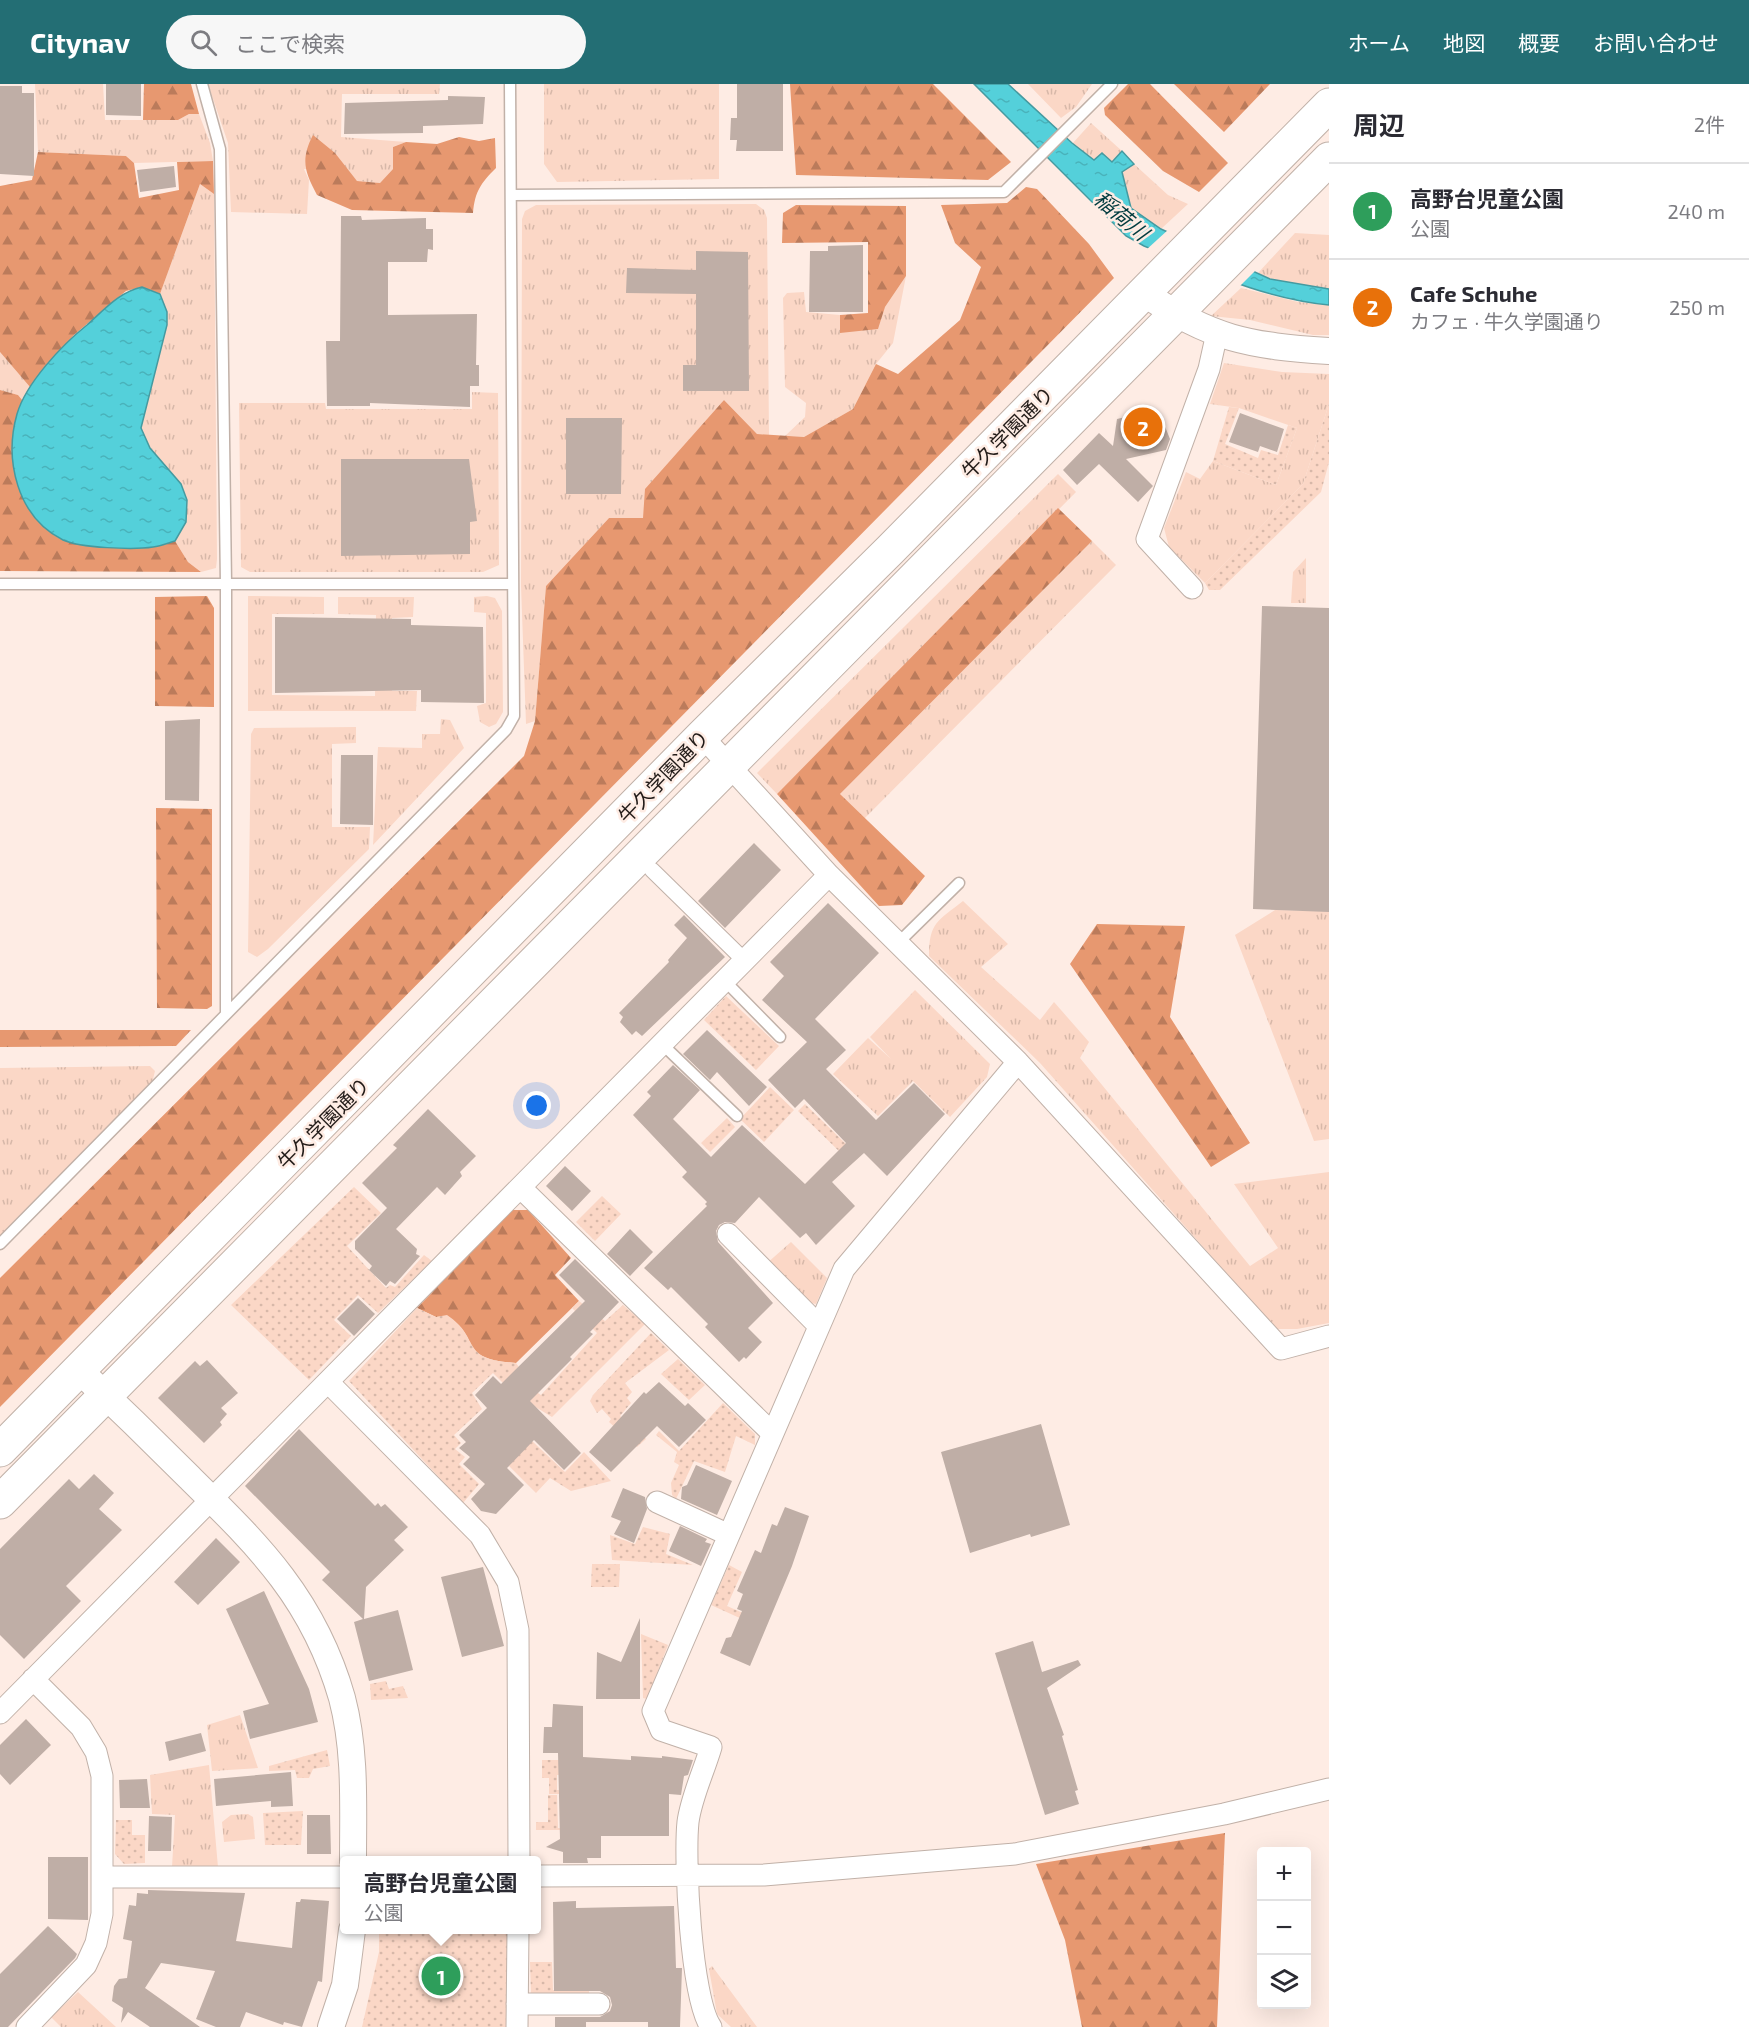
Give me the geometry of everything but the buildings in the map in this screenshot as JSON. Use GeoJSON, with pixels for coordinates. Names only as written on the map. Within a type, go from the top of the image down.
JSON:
{"type":"FeatureCollection","features":[{"type":"Feature","properties":{"kind":"highway","name":"牛久学園通り"},"geometry":{"type":"LineString","coordinates":[[0,1450],[702,736],[1329,105]]}},
{"type":"Feature","properties":{"kind":"highway","name":"牛久学園通り"},"geometry":{"type":"LineString","coordinates":[[0,1502],[1329,159]]}},
{"type":"Feature","properties":{"kind":"street"},"geometry":{"type":"LineString","coordinates":[[1153,284],[1175,315],[1217,333],[1244,342],[1277,348],[1329,351]]}},
{"type":"Feature","properties":{"kind":"street"},"geometry":{"type":"LineString","coordinates":[[1192,588],[1146,539],[1209,369],[1217,333]]}},
{"type":"Feature","properties":{"kind":"street"},"geometry":{"type":"LineString","coordinates":[[702,736],[829,875],[1018,1062],[1281,1349],[1329,1336]]}},
{"type":"Feature","properties":{"kind":"street"},"geometry":{"type":"LineString","coordinates":[[652,870],[745,961]]}},
{"type":"Feature","properties":{"kind":"street"},"geometry":{"type":"LineString","coordinates":[[0,1713],[210,1498],[521,1188],[829,875]]}},
{"type":"Feature","properties":{"kind":"street"},"geometry":{"type":"LineString","coordinates":[[711,2027],[700,1996],[686,1877],[689,1820],[711,1747],[661,1730],[653,1711],[844,1269],[1018,1062]]}},
{"type":"Feature","properties":{"kind":"street"},"geometry":{"type":"LineString","coordinates":[[521,1188],[772,1433]]}},
{"type":"Feature","properties":{"kind":"street"},"geometry":{"type":"LineString","coordinates":[[728,1234],[819,1326]]}},
{"type":"Feature","properties":{"kind":"street"},"geometry":{"type":"LineString","coordinates":[[79,1370],[210,1498],[282,1574],[309,1615],[328,1657],[342,1700],[351,1744],[353,1856]]}},
{"type":"Feature","properties":{"kind":"street"},"geometry":{"type":"LineString","coordinates":[[328,1382],[480,1534],[508,1582],[518,1630],[519,1856]]}},
{"type":"Feature","properties":{"kind":"street"},"geometry":{"type":"LineString","coordinates":[[657,1502],[729,1535]]}},
{"type":"Feature","properties":{"kind":"street"},"geometry":{"type":"LineString","coordinates":[[27,2027],[86,1965],[100,1928],[103,1877],[102,1776],[96,1752],[81,1727],[33,1679]]}},
{"type":"Feature","properties":{"kind":"street"},"geometry":{"type":"LineString","coordinates":[[541,1876],[686,1877],[853,1869],[1015,1854],[1224,1814],[1329,1789]]}},
{"type":"Feature","properties":{"kind":"street"},"geometry":{"type":"LineString","coordinates":[[103,1877],[340,1877]]}},
{"type":"Feature","properties":{"kind":"street"},"geometry":{"type":"LineString","coordinates":[[331,2027],[345,1985],[351,1934]]}},
{"type":"Feature","properties":{"kind":"street"},"geometry":{"type":"LineString","coordinates":[[517,2027],[518,1934]]}},
{"type":"Feature","properties":{"kind":"street"},"geometry":{"type":"LineString","coordinates":[[517,2004],[599,2004]]}},
{"type":"Feature","properties":{"kind":"lane"},"geometry":{"type":"LineString","coordinates":[[202,84],[220,149],[226,584],[226,1013]]}},
{"type":"Feature","properties":{"kind":"lane"},"geometry":{"type":"LineString","coordinates":[[0,1244],[506,730],[514,716],[511,584],[510,84]]}},
{"type":"Feature","properties":{"kind":"lane"},"geometry":{"type":"LineString","coordinates":[[511,195],[1004,192],[1112,84]]}},
{"type":"Feature","properties":{"kind":"lane"},"geometry":{"type":"LineString","coordinates":[[0,584],[511,584]]}},
{"type":"Feature","properties":{"kind":"lane"},"geometry":{"type":"LineString","coordinates":[[898,944],[960,883]]}},
{"type":"Feature","properties":{"kind":"lane"},"geometry":{"type":"LineString","coordinates":[[725,981],[780,1037]]}},
{"type":"Feature","properties":{"kind":"lane"},"geometry":{"type":"LineString","coordinates":[[662,1044],[737,1116]]}},
{"type":"Feature","properties":{"kind":"green space"},"geometry":{"type":"Polygon","coordinates":[[[35,84],[103,84],[105,120],[178,120],[189,114],[199,114],[210,143],[213,161],[134,163],[126,156],[38,152],[35,84]]]}},
{"type":"Feature","properties":{"kind":"green space"},"geometry":{"type":"Polygon","coordinates":[[[144,84],[191,84],[199,114],[189,114],[178,120],[143,120],[144,84]]]}},
{"type":"Feature","properties":{"kind":"green space"},"geometry":{"type":"Polygon","coordinates":[[[208,84],[440,84],[439,94],[342,94],[341,137],[406,142],[393,147],[393,169],[380,183],[357,181],[347,170],[304,169],[309,180],[307,214],[231,212],[228,143],[208,84]]]}},
{"type":"Feature","properties":{"kind":"green space"},"geometry":{"type":"Polygon","coordinates":[[[544,84],[719,84],[719,179],[557,182],[544,164],[544,84]]]}},
{"type":"Feature","properties":{"kind":"green space"},"geometry":{"type":"Polygon","coordinates":[[[790,84],[933,84],[1011,162],[988,180],[796,175],[790,84]]]}},
{"type":"Feature","properties":{"kind":"green space"},"geometry":{"type":"Polygon","coordinates":[[[1028,84],[1092,84],[1076,107],[1061,118],[1028,84]]]}},
{"type":"Feature","properties":{"kind":"green space"},"geometry":{"type":"Polygon","coordinates":[[[1128,84],[1150,84],[1228,163],[1199,192],[1163,171],[1105,115],[1104,108],[1128,84]]]}},
{"type":"Feature","properties":{"kind":"green space"},"geometry":{"type":"Polygon","coordinates":[[[1174,84],[1270,84],[1224,132],[1174,84]]]}},
{"type":"Feature","properties":{"kind":"green space"},"geometry":{"type":"Polygon","coordinates":[[[1091,123],[1122,151],[1112,162],[1094,160],[1072,144],[1091,123]]]}},
{"type":"Feature","properties":{"kind":"green space"},"geometry":{"type":"Polygon","coordinates":[[[313,135],[335,153],[357,181],[380,183],[393,169],[393,147],[406,142],[437,144],[459,137],[479,141],[495,138],[496,168],[480,188],[475,199],[473,213],[352,210],[317,195],[309,179],[305,159],[313,135]]]}},
{"type":"Feature","properties":{"kind":"green space"},"geometry":{"type":"Polygon","coordinates":[[[38,152],[126,156],[134,163],[139,198],[179,190],[177,162],[213,161],[214,194],[200,184],[160,294],[142,287],[126,291],[74,335],[30,387],[0,352],[0,186],[32,180],[38,152]]]}},
{"type":"Feature","properties":{"kind":"green space"},"geometry":{"type":"Polygon","coordinates":[[[1134,164],[1168,195],[1188,204],[1161,229],[1130,208],[1122,172],[1134,164]]]}},
{"type":"Feature","properties":{"kind":"green space"},"geometry":{"type":"Polygon","coordinates":[[[200,184],[214,194],[217,559],[216,568],[201,572],[188,562],[175,541],[186,522],[181,484],[150,448],[141,428],[167,325],[167,312],[160,294],[200,184]]]}},
{"type":"Feature","properties":{"kind":"green space"},"geometry":{"type":"Polygon","coordinates":[[[1026,187],[1037,189],[1089,244],[1114,278],[0,1407],[0,1278],[524,756],[535,721],[546,586],[609,518],[643,518],[645,489],[724,400],[757,434],[804,437],[853,409],[876,364],[898,374],[960,320],[981,267],[955,243],[941,205],[1007,203],[1026,187]]]}},
{"type":"Feature","properties":{"kind":"green space"},"geometry":{"type":"Polygon","coordinates":[[[756,204],[764,210],[767,218],[769,435],[757,434],[724,400],[643,518],[609,518],[546,586],[535,721],[526,724],[521,586],[522,219],[525,211],[536,205],[756,204]]]}},
{"type":"Feature","properties":{"kind":"green space"},"geometry":{"type":"Polygon","coordinates":[[[796,205],[906,206],[906,276],[885,307],[878,329],[840,333],[840,315],[868,313],[868,242],[782,243],[783,213],[796,205]]]}},
{"type":"Feature","properties":{"kind":"green space"},"geometry":{"type":"Polygon","coordinates":[[[1295,233],[1329,235],[1329,289],[1270,279],[1258,273],[1295,233]]]}},
{"type":"Feature","properties":{"kind":"green space"},"geometry":{"type":"Polygon","coordinates":[[[906,276],[893,343],[876,364],[853,409],[804,437],[785,436],[805,417],[806,403],[785,387],[783,298],[787,293],[804,292],[806,312],[840,315],[840,332],[885,307],[906,276]]]}},
{"type":"Feature","properties":{"kind":"green space"},"geometry":{"type":"Polygon","coordinates":[[[1241,288],[1298,302],[1329,305],[1329,335],[1313,335],[1250,320],[1211,316],[1241,288]]]}},
{"type":"Feature","properties":{"kind":"green space"},"geometry":{"type":"Polygon","coordinates":[[[0,352],[30,387],[23,401],[18,395],[0,390],[0,352]]]}},
{"type":"Feature","properties":{"kind":"green space"},"geometry":{"type":"Polygon","coordinates":[[[1224,363],[1282,372],[1329,374],[1329,404],[1303,484],[1205,583],[1169,547],[1164,528],[1186,472],[1200,479],[1213,461],[1276,485],[1297,428],[1239,408],[1210,404],[1224,363]]]}},
{"type":"Feature","properties":{"kind":"green space"},"geometry":{"type":"Polygon","coordinates":[[[0,390],[18,395],[23,401],[14,434],[14,469],[25,502],[34,516],[48,530],[63,540],[82,543],[153,547],[175,541],[188,562],[201,572],[0,571],[0,390]]]}},
{"type":"Feature","properties":{"kind":"green space"},"geometry":{"type":"Polygon","coordinates":[[[472,392],[498,393],[499,565],[483,572],[250,572],[241,567],[239,403],[325,403],[326,409],[472,409],[472,392]]]}},
{"type":"Feature","properties":{"kind":"green space"},"geometry":{"type":"Polygon","coordinates":[[[1329,404],[1329,462],[1321,492],[1220,590],[1209,590],[1205,583],[1303,484],[1329,404]]]}},
{"type":"Feature","properties":{"kind":"green space"},"geometry":{"type":"Polygon","coordinates":[[[1229,407],[1239,408],[1225,444],[1258,458],[1261,450],[1278,455],[1288,425],[1297,428],[1276,485],[1213,461],[1229,407]]]}},
{"type":"Feature","properties":{"kind":"green space"},"geometry":{"type":"Polygon","coordinates":[[[1058,474],[1076,492],[777,794],[757,773],[1058,474]]]}},
{"type":"Feature","properties":{"kind":"green space"},"geometry":{"type":"Polygon","coordinates":[[[1058,508],[1092,541],[840,794],[925,876],[902,905],[879,906],[777,794],[1058,508]]]}},
{"type":"Feature","properties":{"kind":"green space"},"geometry":{"type":"Polygon","coordinates":[[[1092,541],[1116,565],[864,819],[840,794],[1092,541]]]}},
{"type":"Feature","properties":{"kind":"green space"},"geometry":{"type":"Polygon","coordinates":[[[1306,558],[1306,603],[1291,603],[1293,572],[1306,558]]]}},
{"type":"Feature","properties":{"kind":"green space"},"geometry":{"type":"Polygon","coordinates":[[[207,596],[214,608],[214,707],[155,706],[155,597],[207,596]]]}},
{"type":"Feature","properties":{"kind":"green space"},"geometry":{"type":"Polygon","coordinates":[[[248,596],[324,597],[324,614],[272,614],[272,695],[375,696],[376,615],[338,614],[338,597],[414,597],[413,617],[392,618],[392,691],[417,691],[416,711],[248,711],[248,596]]]}},
{"type":"Feature","properties":{"kind":"green space"},"geometry":{"type":"Polygon","coordinates":[[[474,597],[495,598],[502,611],[503,712],[496,724],[489,727],[480,722],[477,706],[486,703],[486,613],[474,612],[474,597]]]}},
{"type":"Feature","properties":{"kind":"green space"},"geometry":{"type":"Polygon","coordinates":[[[441,719],[450,720],[464,748],[373,845],[378,747],[422,748],[422,734],[440,734],[441,719]]]}},
{"type":"Feature","properties":{"kind":"green space"},"geometry":{"type":"Polygon","coordinates":[[[356,727],[356,743],[332,744],[332,827],[370,827],[369,849],[268,949],[257,957],[248,952],[251,734],[254,728],[356,727]]]}},
{"type":"Feature","properties":{"kind":"green space"},"geometry":{"type":"Polygon","coordinates":[[[156,808],[212,809],[212,1006],[207,1009],[157,1008],[156,808]]]}},
{"type":"Feature","properties":{"kind":"green space"},"geometry":{"type":"Polygon","coordinates":[[[963,901],[1008,944],[981,967],[1040,1020],[1054,1002],[1089,1042],[1080,1058],[1250,1266],[1278,1248],[1234,1184],[1329,1172],[1329,1323],[1297,1329],[1276,1329],[1040,1063],[929,956],[933,929],[947,913],[963,901]]]}},
{"type":"Feature","properties":{"kind":"green space"},"geometry":{"type":"Polygon","coordinates":[[[1275,910],[1329,911],[1329,1139],[1314,1141],[1235,935],[1275,910]]]}},
{"type":"Feature","properties":{"kind":"green space"},"geometry":{"type":"Polygon","coordinates":[[[1097,924],[1185,926],[1170,1017],[1250,1143],[1211,1167],[1070,964],[1097,924]]]}},
{"type":"Feature","properties":{"kind":"green space"},"geometry":{"type":"Polygon","coordinates":[[[915,990],[990,1064],[987,1077],[950,1117],[913,1081],[878,1116],[833,1074],[868,1038],[891,1059],[870,1037],[915,990]]]}},
{"type":"Feature","properties":{"kind":"green space"},"geometry":{"type":"Polygon","coordinates":[[[726,996],[779,1046],[756,1070],[704,1020],[726,996]]]}},
{"type":"Feature","properties":{"kind":"green space"},"geometry":{"type":"Polygon","coordinates":[[[0,1030],[191,1030],[176,1046],[0,1047],[0,1030]]]}},
{"type":"Feature","properties":{"kind":"green space"},"geometry":{"type":"Polygon","coordinates":[[[150,1066],[155,1071],[152,1083],[0,1236],[0,1068],[150,1066]]]}},
{"type":"Feature","properties":{"kind":"green space"},"geometry":{"type":"Polygon","coordinates":[[[770,1087],[794,1110],[764,1142],[740,1119],[770,1087]]]}},
{"type":"Feature","properties":{"kind":"green space"},"geometry":{"type":"Polygon","coordinates":[[[805,1104],[846,1144],[846,1158],[798,1111],[805,1104]]]}},
{"type":"Feature","properties":{"kind":"green space"},"geometry":{"type":"Polygon","coordinates":[[[727,1118],[735,1127],[710,1152],[701,1143],[727,1118]]]}},
{"type":"Feature","properties":{"kind":"green space"},"geometry":{"type":"Polygon","coordinates":[[[354,1187],[381,1213],[347,1246],[386,1288],[390,1285],[395,1287],[424,1255],[432,1261],[378,1313],[358,1295],[334,1320],[351,1336],[309,1380],[231,1305],[354,1187]]]}},
{"type":"Feature","properties":{"kind":"green space"},"geometry":{"type":"Polygon","coordinates":[[[602,1196],[621,1214],[595,1241],[576,1222],[602,1196]]]}},
{"type":"Feature","properties":{"kind":"green space"},"geometry":{"type":"Polygon","coordinates":[[[512,1210],[528,1210],[571,1258],[555,1275],[579,1301],[516,1363],[485,1357],[472,1347],[465,1332],[447,1316],[436,1317],[417,1308],[512,1210]]]}},
{"type":"Feature","properties":{"kind":"green space"},"geometry":{"type":"Polygon","coordinates":[[[791,1242],[827,1278],[816,1304],[806,1302],[766,1264],[791,1242]]]}},
{"type":"Feature","properties":{"kind":"green space"},"geometry":{"type":"Polygon","coordinates":[[[579,1301],[605,1321],[623,1305],[645,1324],[552,1417],[514,1394],[493,1373],[472,1393],[482,1409],[454,1435],[461,1443],[455,1449],[465,1457],[459,1464],[479,1484],[463,1503],[349,1381],[417,1308],[436,1317],[447,1315],[458,1324],[473,1346],[485,1357],[516,1363],[532,1389],[541,1395],[597,1333],[572,1308],[579,1301]]]}},
{"type":"Feature","properties":{"kind":"green space"},"geometry":{"type":"Polygon","coordinates":[[[651,1333],[669,1350],[625,1383],[632,1392],[627,1398],[631,1403],[620,1416],[646,1439],[637,1447],[609,1422],[611,1419],[602,1409],[597,1413],[590,1401],[651,1333]]]}},
{"type":"Feature","properties":{"kind":"green space"},"geometry":{"type":"Polygon","coordinates":[[[678,1359],[705,1385],[689,1400],[661,1374],[678,1359]]]}},
{"type":"Feature","properties":{"kind":"green space"},"geometry":{"type":"Polygon","coordinates":[[[723,1403],[755,1434],[755,1445],[736,1436],[725,1472],[694,1461],[676,1499],[672,1495],[671,1483],[679,1465],[674,1462],[677,1452],[656,1435],[659,1431],[679,1451],[723,1403]]]}},
{"type":"Feature","properties":{"kind":"green space"},"geometry":{"type":"Polygon","coordinates":[[[531,1440],[565,1472],[584,1452],[611,1481],[571,1491],[550,1478],[536,1493],[505,1462],[531,1440]]]}},
{"type":"Feature","properties":{"kind":"green space"},"geometry":{"type":"Polygon","coordinates":[[[643,1527],[670,1534],[666,1554],[693,1565],[612,1560],[610,1535],[635,1544],[643,1527]]]}},
{"type":"Feature","properties":{"kind":"green space"},"geometry":{"type":"Polygon","coordinates":[[[592,1564],[620,1564],[619,1587],[591,1587],[592,1564]]]}},
{"type":"Feature","properties":{"kind":"green space"},"geometry":{"type":"Polygon","coordinates":[[[729,1565],[742,1572],[727,1606],[766,1623],[764,1629],[711,1605],[729,1565]]]}},
{"type":"Feature","properties":{"kind":"green space"},"geometry":{"type":"Polygon","coordinates":[[[641,1634],[668,1645],[647,1699],[643,1698],[641,1634]]]}},
{"type":"Feature","properties":{"kind":"green space"},"geometry":{"type":"Polygon","coordinates":[[[386,1681],[389,1689],[403,1686],[408,1698],[371,1700],[370,1684],[386,1681]]]}},
{"type":"Feature","properties":{"kind":"green space"},"geometry":{"type":"Polygon","coordinates":[[[240,1715],[258,1768],[212,1771],[207,1725],[240,1715]]]}},
{"type":"Feature","properties":{"kind":"green space"},"geometry":{"type":"Polygon","coordinates":[[[327,1750],[330,1766],[313,1769],[309,1778],[297,1778],[295,1770],[269,1771],[269,1766],[327,1750]]]}},
{"type":"Feature","properties":{"kind":"green space"},"geometry":{"type":"Polygon","coordinates":[[[542,1760],[568,1760],[568,1775],[557,1775],[557,1790],[576,1790],[576,1794],[549,1794],[549,1778],[542,1778],[542,1760]]]}},
{"type":"Feature","properties":{"kind":"green space"},"geometry":{"type":"Polygon","coordinates":[[[209,1765],[218,1867],[172,1867],[175,1815],[152,1814],[150,1775],[209,1765]]]}},
{"type":"Feature","properties":{"kind":"green space"},"geometry":{"type":"Polygon","coordinates":[[[548,1795],[557,1795],[558,1828],[603,1830],[536,1830],[536,1822],[548,1822],[548,1795]]]}},
{"type":"Feature","properties":{"kind":"green space"},"geometry":{"type":"Polygon","coordinates":[[[303,1811],[301,1845],[265,1845],[263,1813],[303,1811]]]}},
{"type":"Feature","properties":{"kind":"green space"},"geometry":{"type":"Polygon","coordinates":[[[248,1814],[253,1817],[255,1839],[224,1842],[222,1822],[231,1815],[248,1814]]]}},
{"type":"Feature","properties":{"kind":"green space"},"geometry":{"type":"Polygon","coordinates":[[[116,1820],[132,1820],[132,1835],[145,1835],[145,1863],[124,1864],[115,1854],[116,1820]]]}},
{"type":"Feature","properties":{"kind":"green space"},"geometry":{"type":"Polygon","coordinates":[[[1225,1833],[1217,2027],[1082,2027],[1065,1940],[1036,1864],[1225,1833]]]}},
{"type":"Feature","properties":{"kind":"green space"},"geometry":{"type":"Polygon","coordinates":[[[379,1934],[509,1934],[507,2027],[362,2027],[379,1952],[379,1934]]]}},
{"type":"Feature","properties":{"kind":"green space"},"geometry":{"type":"Polygon","coordinates":[[[530,1962],[552,1962],[553,1990],[589,1989],[589,1993],[531,1994],[530,1962]]]}},
{"type":"Feature","properties":{"kind":"green space"},"geometry":{"type":"Polygon","coordinates":[[[712,1966],[757,2027],[731,2027],[717,2014],[709,1969],[712,1966]]]}},
{"type":"Feature","properties":{"kind":"green space"},"geometry":{"type":"Polygon","coordinates":[[[78,1992],[116,2027],[61,2027],[51,2017],[78,1992]]]}},
{"type":"Feature","properties":{"kind":"water","name":"稲荷川"},"geometry":{"type":"Polygon","coordinates":[[[974,84],[1008,84],[1072,143],[1094,160],[1102,153],[1112,162],[1122,151],[1134,164],[1122,172],[1131,208],[1161,229],[1270,279],[1329,289],[1329,305],[1281,297],[1257,290],[1144,246],[1126,236],[974,84]]]}},
{"type":"Feature","properties":{"kind":"water"},"geometry":{"type":"Polygon","coordinates":[[[142,287],[160,294],[167,312],[167,325],[141,428],[150,448],[181,484],[187,500],[186,522],[175,541],[156,547],[107,548],[71,543],[47,530],[25,502],[18,486],[12,450],[17,414],[37,377],[67,343],[112,302],[142,287]]]}},
{"type":"Feature","properties":{"kind":"pier"},"geometry":{"type":"Polygon","coordinates":[[[1169,229],[1257,269],[1239,287],[1146,250],[1169,229]]]}},
{"type":"Feature","properties":{"kind":"place","name":"Cafe Schuhe"},"geometry":{"type":"Point","coordinates":[1143,427]}},
{"type":"Feature","properties":{"kind":"place","name":"高野台児童公園"},"geometry":{"type":"Point","coordinates":[441,1976]}}]}
